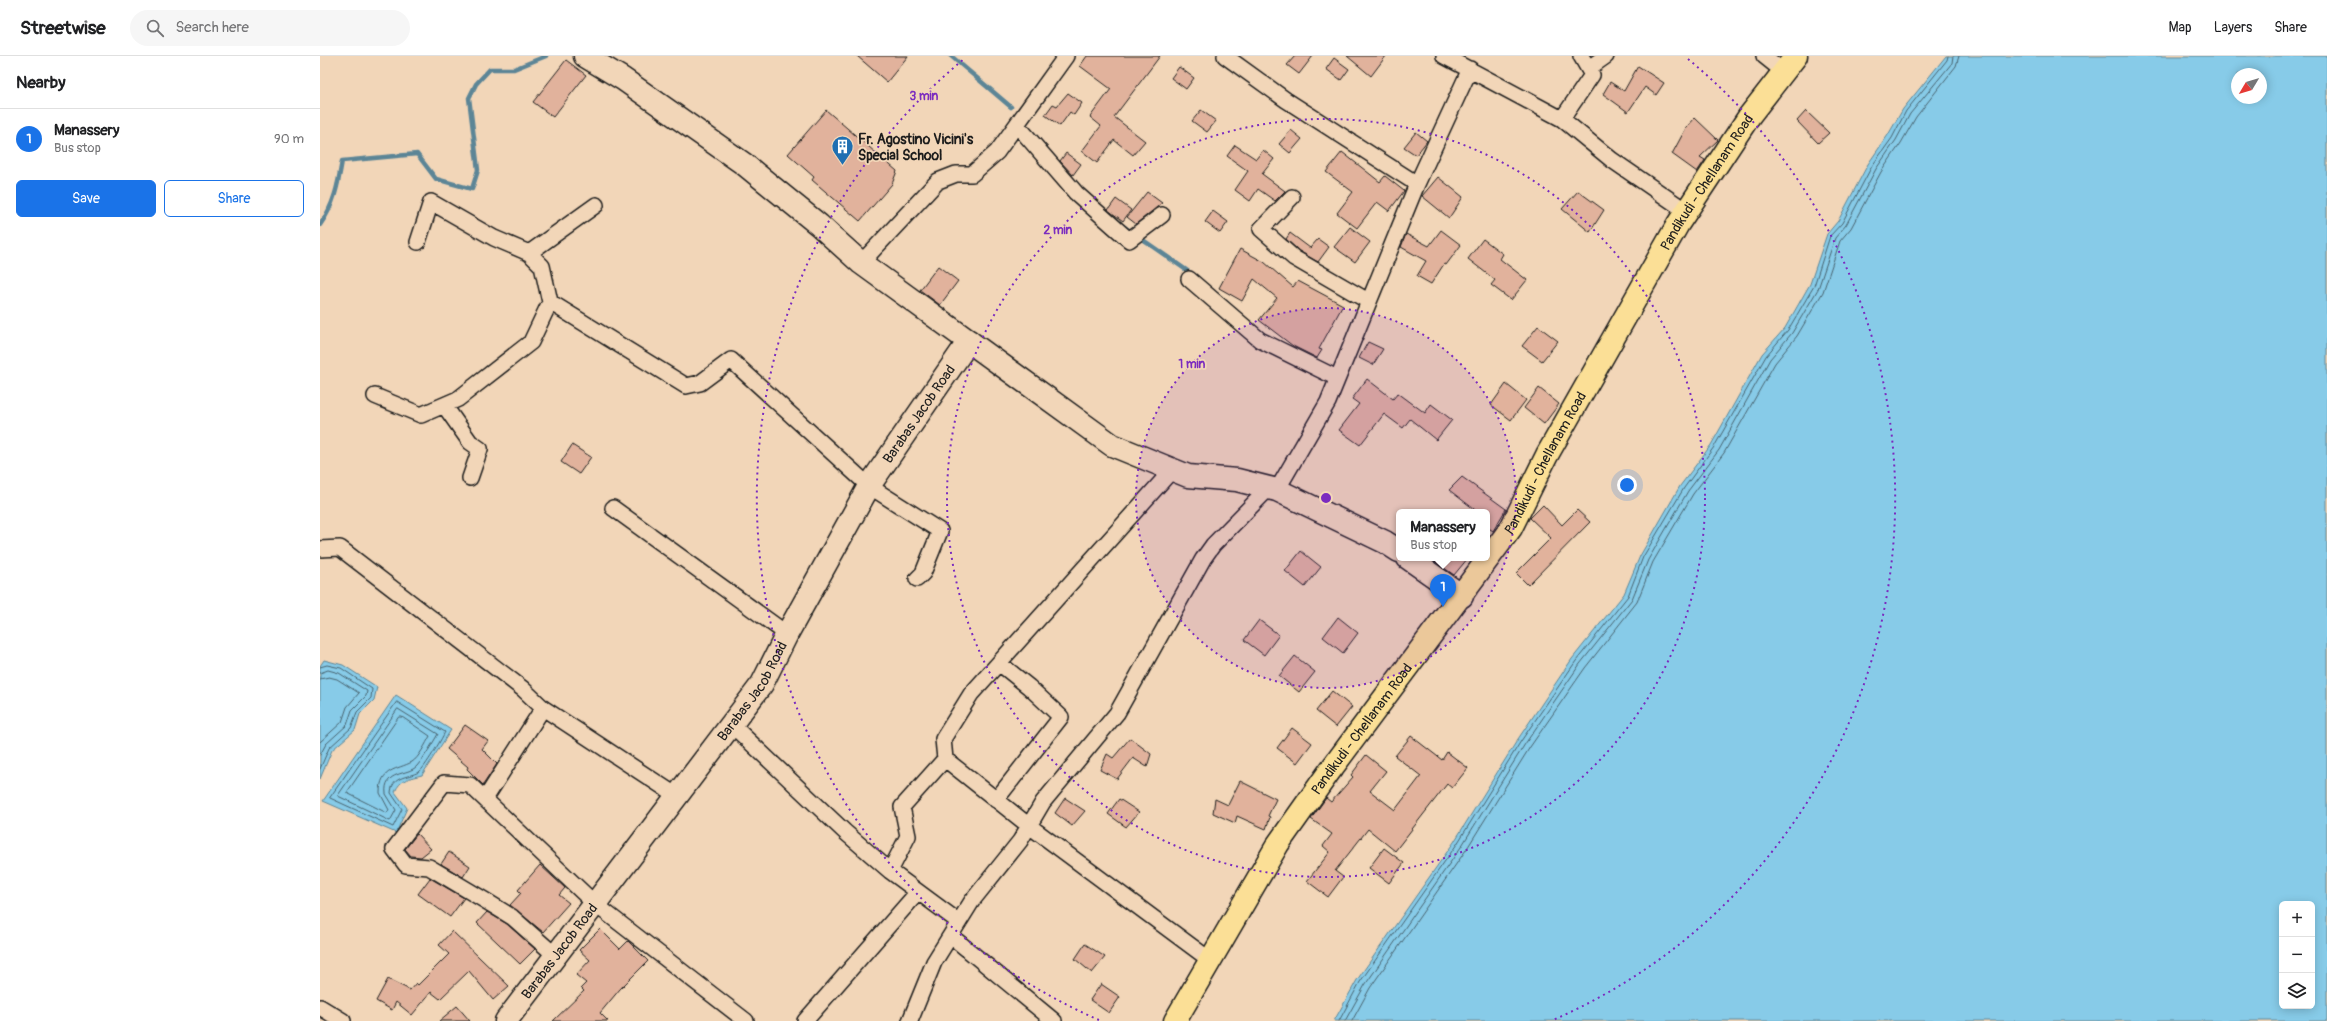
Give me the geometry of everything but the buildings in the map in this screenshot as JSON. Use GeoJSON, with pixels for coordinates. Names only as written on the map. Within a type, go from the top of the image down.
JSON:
{"type":"FeatureCollection","features":[{"type":"Feature","properties":{"kind":"main road"},"geometry":{"type":"LineString","coordinates":[[585,56],[623,79],[744,164],[819,225],[861,263],[1112,445],[1188,476],[1237,480],[1273,488],[1385,542],[1396,550]]}},
{"type":"Feature","properties":{"kind":"main road","name":"Pandikudi - Chellanam Road"},"geometry":{"type":"LineString","coordinates":[[1490,557],[1511,528],[1547,455],[1686,211],[1750,115],[1790,64]]}},
{"type":"Feature","properties":{"kind":"main road","name":"Barabas Jacob Road"},"geometry":{"type":"LineString","coordinates":[[506,1021],[762,684],[787,634],[869,486],[968,341]]}},
{"type":"Feature","properties":{"kind":"main road"},"geometry":{"type":"LineString","coordinates":[[1412,561],[1462,596]]}},
{"type":"Feature","properties":{"kind":"main road","name":"Pandikudi - Chellanam Road"},"geometry":{"type":"LineString","coordinates":[[1176,1021],[1278,844],[1329,772],[1487,561]]}},
{"type":"Feature","properties":{"kind":"street"},"geometry":{"type":"LineString","coordinates":[[861,263],[938,181],[956,174],[972,174],[997,152],[1066,56]]}},
{"type":"Feature","properties":{"kind":"street"},"geometry":{"type":"LineString","coordinates":[[1225,56],[1286,100],[1417,184]]}},
{"type":"Feature","properties":{"kind":"street"},"geometry":{"type":"LineString","coordinates":[[1444,56],[1562,119],[1612,160],[1686,211]]}},
{"type":"Feature","properties":{"kind":"street"},"geometry":{"type":"LineString","coordinates":[[1562,119],[1592,75],[1585,62],[1606,56]]}},
{"type":"Feature","properties":{"kind":"street"},"geometry":{"type":"LineString","coordinates":[[1764,56],[1790,64]]}},
{"type":"Feature","properties":{"kind":"street"},"geometry":{"type":"LineString","coordinates":[[910,1021],[934,962],[972,901],[1020,840],[1043,802],[1117,713],[1203,559],[1213,545],[1273,488],[1328,402],[1417,184],[1470,69]]}},
{"type":"Feature","properties":{"kind":"street"},"geometry":{"type":"LineString","coordinates":[[1017,126],[1076,193],[1129,240],[1162,215]]}},
{"type":"Feature","properties":{"kind":"street"},"geometry":{"type":"LineString","coordinates":[[1292,197],[1261,229],[1294,258],[1368,301]]}},
{"type":"Feature","properties":{"kind":"street"},"geometry":{"type":"LineString","coordinates":[[375,396],[421,415],[458,399],[531,342],[550,302],[542,266],[529,253],[494,238],[431,202],[418,242]]}},
{"type":"Feature","properties":{"kind":"street"},"geometry":{"type":"LineString","coordinates":[[529,253],[596,206]]}},
{"type":"Feature","properties":{"kind":"street"},"geometry":{"type":"LineString","coordinates":[[1189,279],[1260,340],[1337,378]]}},
{"type":"Feature","properties":{"kind":"street"},"geometry":{"type":"LineString","coordinates":[[550,302],[686,386],[700,383],[731,360],[869,486],[940,531],[922,573],[917,579]]}},
{"type":"Feature","properties":{"kind":"street"},"geometry":{"type":"LineString","coordinates":[[444,405],[470,442],[480,449],[470,478]]}},
{"type":"Feature","properties":{"kind":"street"},"geometry":{"type":"LineString","coordinates":[[1173,470],[971,694],[943,739],[945,759],[1028,825],[1210,960]]}},
{"type":"Feature","properties":{"kind":"street"},"geometry":{"type":"LineString","coordinates":[[613,508],[787,634]]}},
{"type":"Feature","properties":{"kind":"street"},"geometry":{"type":"LineString","coordinates":[[320,549],[340,548],[523,689],[543,708],[677,796]]}},
{"type":"Feature","properties":{"kind":"street"},"geometry":{"type":"LineString","coordinates":[[996,800],[1061,717],[1029,687],[999,663]]}},
{"type":"Feature","properties":{"kind":"street"},"geometry":{"type":"LineString","coordinates":[[485,798],[543,708]]}},
{"type":"Feature","properties":{"kind":"street"},"geometry":{"type":"LineString","coordinates":[[731,724],[845,832],[890,871],[959,922]]}},
{"type":"Feature","properties":{"kind":"street"},"geometry":{"type":"LineString","coordinates":[[890,871],[908,836],[902,807],[945,759]]}},
{"type":"Feature","properties":{"kind":"street"},"geometry":{"type":"LineString","coordinates":[[556,956],[512,917],[429,867],[406,866],[394,849],[444,783],[470,785],[595,904],[746,1021]]}},
{"type":"Feature","properties":{"kind":"street"},"geometry":{"type":"LineString","coordinates":[[805,1021],[918,892]]}},
{"type":"Feature","properties":{"kind":"street"},"geometry":{"type":"LineString","coordinates":[[951,936],[1054,1021]]}},
{"type":"Feature","properties":{"kind":"street"},"geometry":{"type":"LineString","coordinates":[[320,1008],[344,1021]]}},
{"type":"Feature","properties":{"kind":"water"},"geometry":{"type":"Polygon","coordinates":[[[1946,56],[2327,56],[2327,1021],[1334,1021],[1357,980],[1454,842],[1518,739],[1572,659],[1624,594],[1640,556],[1680,486],[1711,445],[1762,354],[1785,328],[1810,284],[1827,234],[1838,221],[1868,164],[1888,135],[1903,109],[1946,56]]]}},
{"type":"Feature","properties":{"kind":"water"},"geometry":{"type":"Polygon","coordinates":[[[324,660],[343,665],[377,687],[374,700],[360,714],[355,730],[332,750],[320,779],[320,666],[324,660]]]}},
{"type":"Feature","properties":{"kind":"water"},"geometry":{"type":"Polygon","coordinates":[[[396,695],[451,730],[422,775],[406,780],[397,788],[395,792],[407,808],[396,833],[323,801],[396,695]]]}},
{"type":"Feature","properties":{"kind":"waterway"},"geometry":{"type":"LineString","coordinates":[[320,225],[329,210],[335,194],[342,161],[417,154],[436,179],[472,189],[478,170],[469,98],[476,84],[490,69],[514,69],[546,56]]}},
{"type":"Feature","properties":{"kind":"waterway"},"geometry":{"type":"LineString","coordinates":[[951,56],[1011,107]]}},
{"type":"Feature","properties":{"kind":"waterway"},"geometry":{"type":"LineString","coordinates":[[1123,226],[1192,274]]}},
{"type":"Feature","properties":{"kind":"place","name":"Fr. Agostino Vicini's Special School"},"geometry":{"type":"Point","coordinates":[843,166]}},
{"type":"Feature","properties":{"kind":"place","name":"Manassery"},"geometry":{"type":"Point","coordinates":[1443,607]}}]}
